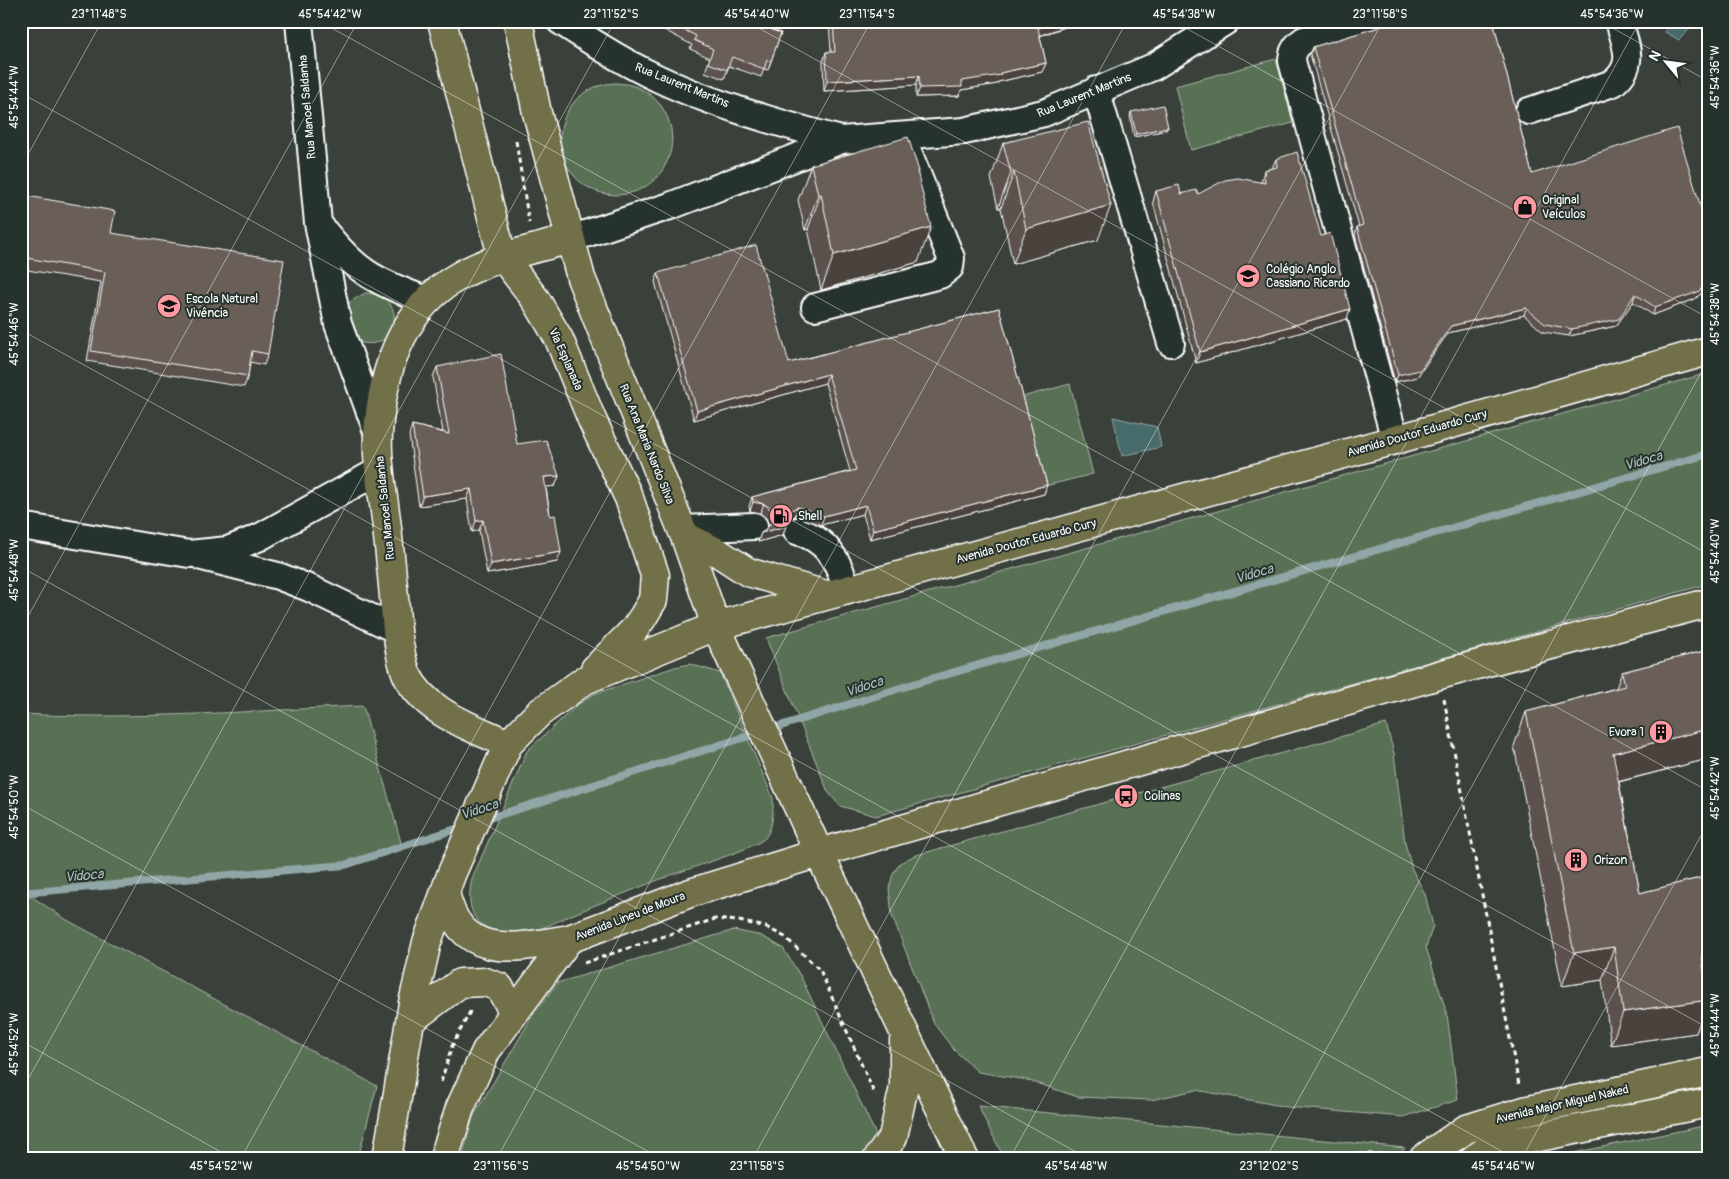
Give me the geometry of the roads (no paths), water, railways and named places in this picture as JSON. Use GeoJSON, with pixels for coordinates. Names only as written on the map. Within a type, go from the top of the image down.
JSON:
{"type":"FeatureCollection","features":[{"type":"Feature","properties":{"kind":"main road","name":"Via Esplanada"},"geometry":{"type":"LineString","coordinates":[[442,21],[502,256],[536,300],[558,339],[592,420],[629,498],[655,575],[652,600],[643,617],[634,630],[585,680]]}},
{"type":"Feature","properties":{"kind":"main road","name":"Rua Ana Maria Nardo Silva"},"geometry":{"type":"LineString","coordinates":[[518,21],[537,113],[570,239],[588,297],[684,533],[716,626],[819,853],[964,1158]]}},
{"type":"Feature","properties":{"kind":"main road"},"geometry":{"type":"LineString","coordinates":[[378,434],[388,374],[395,351],[405,329],[426,300],[458,276],[502,256],[570,239]]}},
{"type":"Feature","properties":{"kind":"main road","name":"Avenida Doutor Eduardo Cury"},"geometry":{"type":"LineString","coordinates":[[448,883],[504,751],[539,713],[585,680],[716,626],[1395,440],[1708,351]]}},
{"type":"Feature","properties":{"kind":"main road","name":"Rua Manoel Saldanha"},"geometry":{"type":"LineString","coordinates":[[378,434],[380,470],[402,662],[417,691],[441,711],[504,751]]}},
{"type":"Feature","properties":{"kind":"main road"},"geometry":{"type":"LineString","coordinates":[[684,533],[748,572],[837,593]]}},
{"type":"Feature","properties":{"kind":"main road"},"geometry":{"type":"LineString","coordinates":[[819,853],[1439,675],[1708,603]]}},
{"type":"Feature","properties":{"kind":"main road","name":"Avenida Lineu de Moura"},"geometry":{"type":"LineString","coordinates":[[444,1158],[460,1108],[486,1051],[569,939],[690,893],[819,853]]}},
{"type":"Feature","properties":{"kind":"main road"},"geometry":{"type":"LineString","coordinates":[[448,883],[454,919],[469,934],[484,942],[509,948],[569,939]]}},
{"type":"Feature","properties":{"kind":"main road"},"geometry":{"type":"LineString","coordinates":[[387,1158],[411,1020],[427,942],[448,883]]}},
{"type":"Feature","properties":{"kind":"main road"},"geometry":{"type":"LineString","coordinates":[[411,1020],[460,983],[485,982],[499,987],[514,1012]]}},
{"type":"Feature","properties":{"kind":"main road"},"geometry":{"type":"LineString","coordinates":[[886,1147],[904,1086],[904,1032]]}},
{"type":"Feature","properties":{"kind":"main road","name":"Avenida Major Miguel Naked"},"geometry":{"type":"LineString","coordinates":[[1426,1156],[1466,1129],[1524,1111],[1708,1072]]}},
{"type":"Feature","properties":{"kind":"main road"},"geometry":{"type":"LineString","coordinates":[[1475,1158],[1486,1151],[1529,1139],[1708,1103]]}},
{"type":"Feature","properties":{"kind":"street","name":"Rua Manoel Saldanha"},"geometry":{"type":"LineString","coordinates":[[299,21],[318,223],[338,324],[378,434]]}},
{"type":"Feature","properties":{"kind":"street","name":"Rua Laurent Martins"},"geometry":{"type":"LineString","coordinates":[[560,21],[649,75],[783,124],[841,140]]}},
{"type":"Feature","properties":{"kind":"street","name":"Rua Laurent Martins"},"geometry":{"type":"LineString","coordinates":[[570,239],[689,199],[841,140],[964,131],[1044,113],[1153,67],[1226,21]]}},
{"type":"Feature","properties":{"kind":"street"},"geometry":{"type":"LineString","coordinates":[[1370,21],[1304,40],[1296,46],[1292,53],[1292,61],[1395,440]]}},
{"type":"Feature","properties":{"kind":"street"},"geometry":{"type":"LineString","coordinates":[[1529,110],[1613,83],[1622,75],[1627,65],[1627,51],[1619,21]]}},
{"type":"Feature","properties":{"kind":"street"},"geometry":{"type":"LineString","coordinates":[[1096,90],[1171,343]]}},
{"type":"Feature","properties":{"kind":"street"},"geometry":{"type":"LineString","coordinates":[[815,307],[940,275],[950,267],[951,258],[902,136]]}},
{"type":"Feature","properties":{"kind":"street"},"geometry":{"type":"LineString","coordinates":[[318,223],[339,251],[360,270],[387,286],[426,300]]}},
{"type":"Feature","properties":{"kind":"street"},"geometry":{"type":"LineString","coordinates":[[189,554],[228,550],[260,537],[380,470]]}},
{"type":"Feature","properties":{"kind":"street"},"geometry":{"type":"LineString","coordinates":[[21,526],[189,554],[278,576],[309,588],[397,630]]}},
{"type":"Feature","properties":{"kind":"street"},"geometry":{"type":"LineString","coordinates":[[684,533],[754,526]]}},
{"type":"Feature","properties":{"kind":"street"},"geometry":{"type":"LineString","coordinates":[[797,531],[824,544],[835,557],[843,574],[837,593]]}},
{"type":"Feature","properties":{"kind":"water"},"geometry":{"type":"Polygon","coordinates":[[[1667,21],[1695,21],[1693,26],[1679,40],[1665,32],[1667,21]]]}},
{"type":"Feature","properties":{"kind":"water"},"geometry":{"type":"Polygon","coordinates":[[[1113,417],[1157,427],[1161,447],[1122,456],[1113,417]]]}},
{"type":"Feature","properties":{"kind":"waterway","name":"Vidoca"},"geometry":{"type":"LineString","coordinates":[[483,820],[910,685],[1708,454]]}},
{"type":"Feature","properties":{"kind":"waterway","name":"Vidoca"},"geometry":{"type":"LineString","coordinates":[[21,893],[345,865],[465,826]]}},
{"type":"Feature","properties":{"kind":"place","name":"Original Veículos"},"geometry":{"type":"Point","coordinates":[1525,207]}},
{"type":"Feature","properties":{"kind":"place","name":"Colégio Anglo Cassiano Ricardo"},"geometry":{"type":"Point","coordinates":[1248,276]}},
{"type":"Feature","properties":{"kind":"place","name":"Escola Natural Vivência"},"geometry":{"type":"Point","coordinates":[169,306]}},
{"type":"Feature","properties":{"kind":"place","name":"Shell"},"geometry":{"type":"Point","coordinates":[781,516]}},
{"type":"Feature","properties":{"kind":"place","name":"Evora 1"},"geometry":{"type":"Point","coordinates":[1661,732]}},
{"type":"Feature","properties":{"kind":"place","name":"Colinas"},"geometry":{"type":"Point","coordinates":[1126,796]}},
{"type":"Feature","properties":{"kind":"place","name":"Orizon"},"geometry":{"type":"Point","coordinates":[1576,860]}}]}
